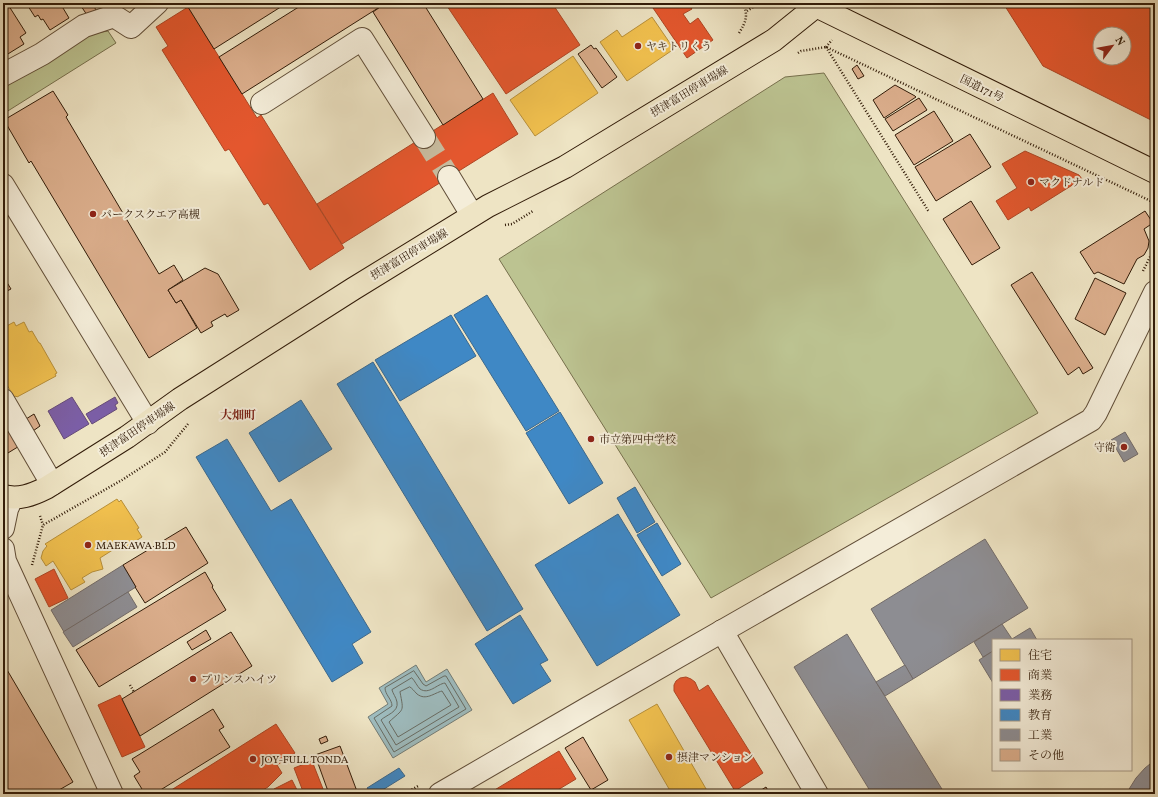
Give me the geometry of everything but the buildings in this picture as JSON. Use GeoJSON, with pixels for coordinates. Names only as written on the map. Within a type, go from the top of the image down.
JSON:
{"type":"FeatureCollection","features":[{"type":"Feature","properties":{"kind":"main road","name":"国道171号"},"geometry":{"type":"LineString","coordinates":[[815,4],[1155,172]]}},
{"type":"Feature","properties":{"kind":"main road","name":"摂津富田停車場線"},"geometry":{"type":"LineString","coordinates":[[7,497],[32,494],[52,484],[148,423],[180,399],[270,341],[472,215],[502,198],[565,167],[774,40],[815,4]]}},
{"type":"Feature","properties":{"kind":"street"},"geometry":{"type":"LineString","coordinates":[[3,75],[42,54],[84,26],[114,16],[131,27],[156,3]]}},
{"type":"Feature","properties":{"kind":"street"},"geometry":{"type":"LineString","coordinates":[[262,103],[362,39],[424,137]]}},
{"type":"Feature","properties":{"kind":"street"},"geometry":{"type":"LineString","coordinates":[[449,177],[472,215]]}},
{"type":"Feature","properties":{"kind":"street"},"geometry":{"type":"LineString","coordinates":[[3,185],[148,423]]}},
{"type":"Feature","properties":{"kind":"street"},"geometry":{"type":"LineString","coordinates":[[432,788],[722,631],[1092,420],[1155,292]]}},
{"type":"Feature","properties":{"kind":"street"},"geometry":{"type":"LineString","coordinates":[[3,400],[52,484]]}},
{"type":"Feature","properties":{"kind":"street"},"geometry":{"type":"LineString","coordinates":[[3,528],[8,509],[7,497]]}},
{"type":"Feature","properties":{"kind":"street"},"geometry":{"type":"LineString","coordinates":[[3,549],[5,561],[112,794]]}},
{"type":"Feature","properties":{"kind":"street"},"geometry":{"type":"LineString","coordinates":[[722,631],[817,794]]}},
{"type":"Feature","properties":{"kind":"path"},"geometry":{"type":"LineString","coordinates":[[738,35],[745,23],[747,11],[742,3]]}},
{"type":"Feature","properties":{"kind":"path"},"geometry":{"type":"LineString","coordinates":[[747,11],[759,3]]}},
{"type":"Feature","properties":{"kind":"path"},"geometry":{"type":"LineString","coordinates":[[826,47],[929,212]]}},
{"type":"Feature","properties":{"kind":"path"},"geometry":{"type":"LineString","coordinates":[[794,55],[801,51],[826,47],[1154,201]]}},
{"type":"Feature","properties":{"kind":"path"},"geometry":{"type":"LineString","coordinates":[[505,225],[512,224],[539,208]]}},
{"type":"Feature","properties":{"kind":"path"},"geometry":{"type":"LineString","coordinates":[[1142,274],[1155,247]]}},
{"type":"Feature","properties":{"kind":"path"},"geometry":{"type":"LineString","coordinates":[[31,569],[43,525],[122,480],[165,452],[191,420]]}},
{"type":"Feature","properties":{"kind":"path"},"geometry":{"type":"LineString","coordinates":[[130,685],[134,692]]}},
{"type":"Feature","properties":{"kind":"path"},"geometry":{"type":"LineString","coordinates":[[404,794],[432,788]]}},
{"type":"Feature","properties":{"kind":"green space"},"geometry":{"type":"Polygon","coordinates":[[[108,31],[116,43],[3,114],[3,87],[41,67],[89,34],[108,31]]]}},
{"type":"Feature","properties":{"kind":"green space"},"geometry":{"type":"Polygon","coordinates":[[[824,73],[1038,413],[711,598],[499,259],[785,77],[824,73]]]}},
{"type":"Feature","properties":{"kind":"water"},"geometry":{"type":"Polygon","coordinates":[[[416,665],[426,682],[447,669],[472,710],[393,758],[368,717],[388,704],[379,688],[416,665]]]}},
{"type":"Feature","properties":{"kind":"tunnel"},"geometry":{"type":"LineString","coordinates":[[424,137],[449,177]]}},
{"type":"Feature","properties":{"kind":"place","name":"ヤキトリくう"},"geometry":{"type":"Point","coordinates":[638,46]}},
{"type":"Feature","properties":{"kind":"place","name":"マクドナルド"},"geometry":{"type":"Point","coordinates":[1031,182]}},
{"type":"Feature","properties":{"kind":"place","name":"パークスクエア高槻"},"geometry":{"type":"Point","coordinates":[93,214]}},
{"type":"Feature","properties":{"kind":"place","name":"市立第四中学校"},"geometry":{"type":"Point","coordinates":[591,439]}},
{"type":"Feature","properties":{"kind":"place","name":"守衛"},"geometry":{"type":"Point","coordinates":[1124,447]}},
{"type":"Feature","properties":{"kind":"place","name":"MAEKAWA BLD"},"geometry":{"type":"Point","coordinates":[88,545]}},
{"type":"Feature","properties":{"kind":"place","name":"プリンスハイツ"},"geometry":{"type":"Point","coordinates":[193,679]}},
{"type":"Feature","properties":{"kind":"place","name":"摂津マンション"},"geometry":{"type":"Point","coordinates":[669,757]}},
{"type":"Feature","properties":{"kind":"place","name":"JOY-FULL TONDA"},"geometry":{"type":"Point","coordinates":[253,759]}},
{"type":"Feature","properties":{"kind":"district","name":"大畑町"},"geometry":{"type":"Point","coordinates":[238,415]}}]}
